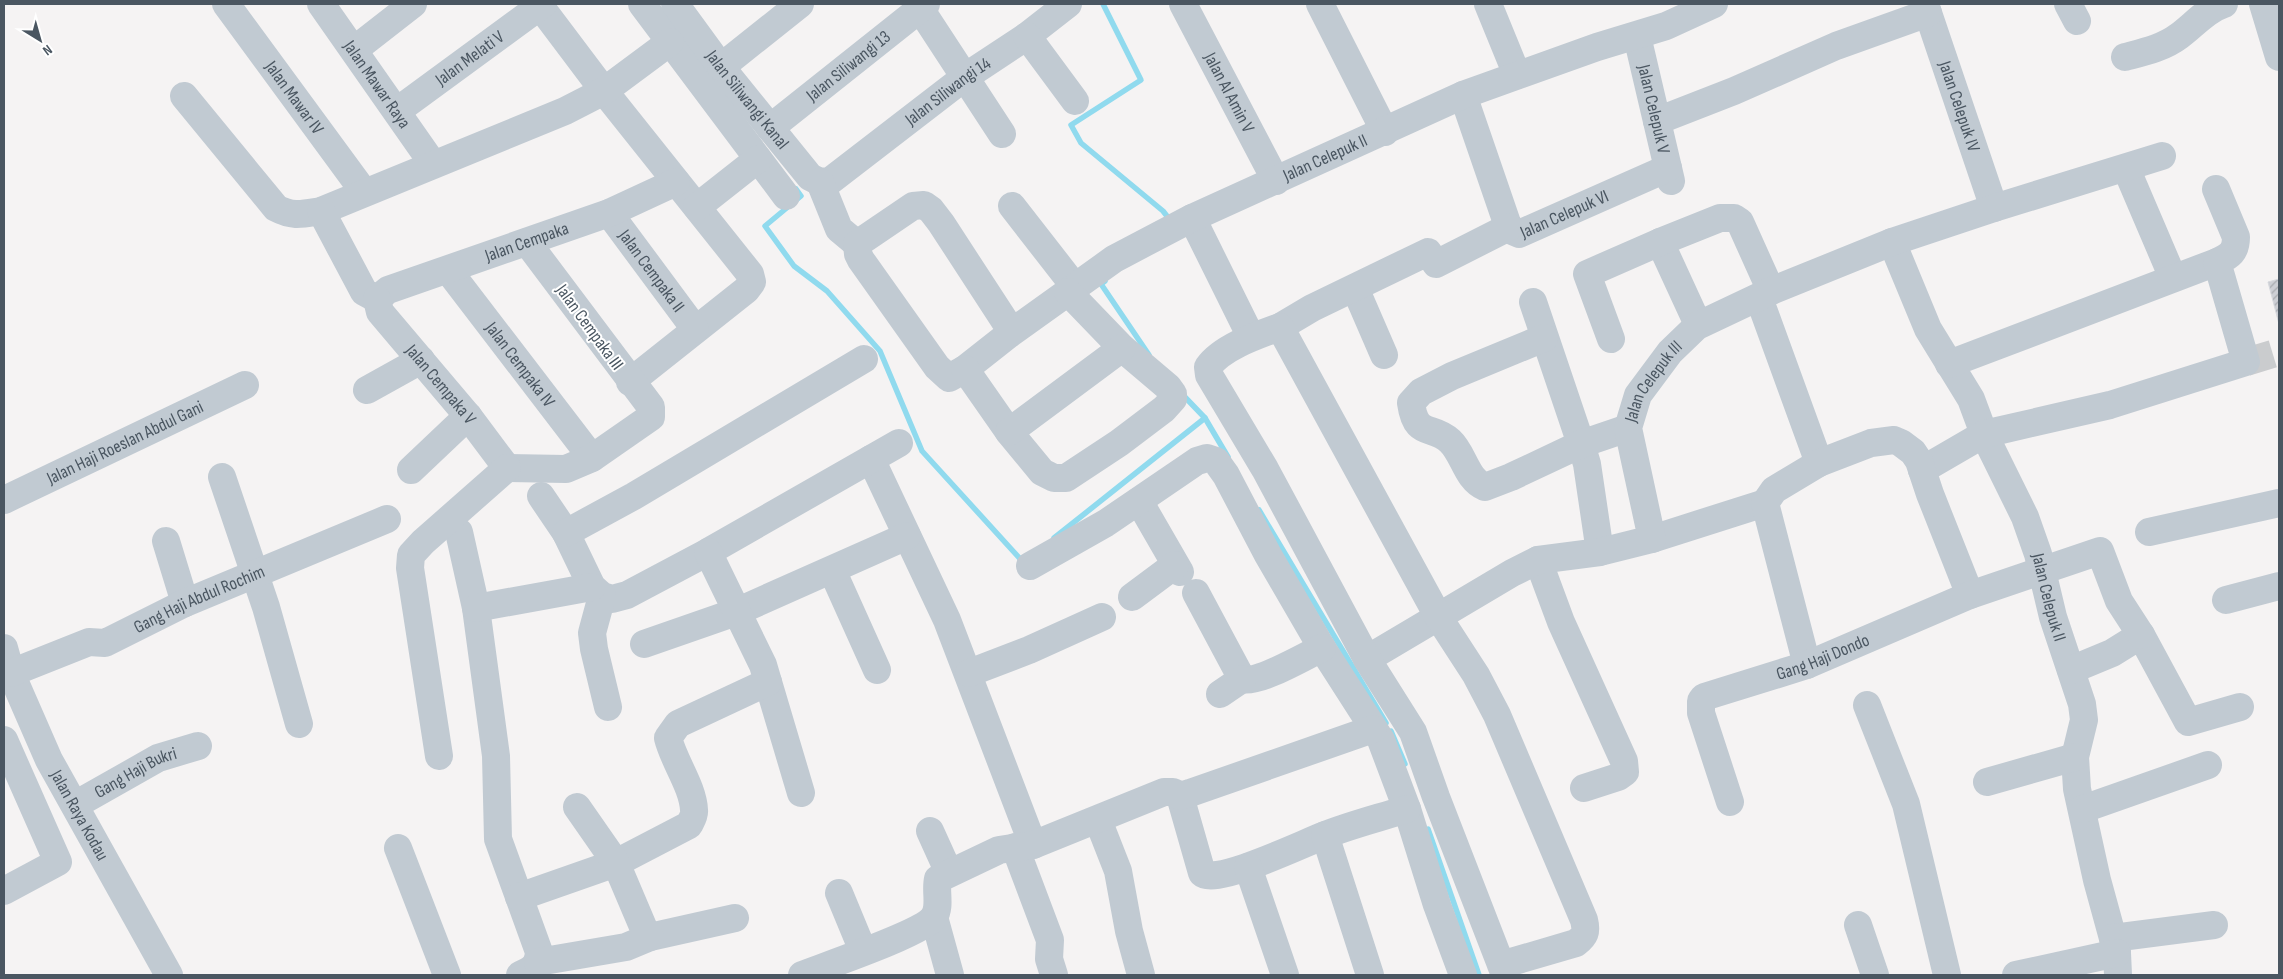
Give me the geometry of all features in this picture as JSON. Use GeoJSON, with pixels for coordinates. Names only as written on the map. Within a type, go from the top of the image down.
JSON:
{"type":"FeatureCollection","features":[{"type":"Feature","properties":{"kind":"street","name":"Jalan Mawar IV"},"geometry":{"type":"LineString","coordinates":[[226,4],[364,192]]}},
{"type":"Feature","properties":{"kind":"street","name":"Jalan Mawar Raya"},"geometry":{"type":"LineString","coordinates":[[321,4],[433,164]]}},
{"type":"Feature","properties":{"kind":"street"},"geometry":{"type":"LineString","coordinates":[[354,50],[413,4]]}},
{"type":"Feature","properties":{"kind":"street"},"geometry":{"type":"LineString","coordinates":[[642,4],[786,196]]}},
{"type":"Feature","properties":{"kind":"street","name":"Jalan Siliwangi Kanal"},"geometry":{"type":"LineString","coordinates":[[675,4],[722,67],[810,177],[825,182]]}},
{"type":"Feature","properties":{"kind":"street"},"geometry":{"type":"LineString","coordinates":[[722,67],[800,4]]}},
{"type":"Feature","properties":{"kind":"street","name":"Jalan Siliwangi 14"},"geometry":{"type":"LineString","coordinates":[[825,182],[965,77],[1027,36],[1068,4]]}},
{"type":"Feature","properties":{"kind":"street","name":"Jalan Al Amin V"},"geometry":{"type":"LineString","coordinates":[[1183,4],[1276,180]]}},
{"type":"Feature","properties":{"kind":"street"},"geometry":{"type":"LineString","coordinates":[[1320,4],[1385,132]]}},
{"type":"Feature","properties":{"kind":"street"},"geometry":{"type":"LineString","coordinates":[[1488,4],[1517,75]]}},
{"type":"Feature","properties":{"kind":"street","name":"Jalan Celepuk II"},"geometry":{"type":"LineString","coordinates":[[966,369],[1012,332],[1114,259],[1189,219],[1385,132],[1462,95],[1597,47],[1666,26],[1714,4]]}},
{"type":"Feature","properties":{"kind":"street"},"geometry":{"type":"LineString","coordinates":[[2124,56],[2153,50],[2168,43],[2212,9],[2224,4]]}},
{"type":"Feature","properties":{"kind":"street"},"geometry":{"type":"LineString","coordinates":[[2263,4],[2279,57]]}},
{"type":"Feature","properties":{"kind":"street"},"geometry":{"type":"LineString","coordinates":[[542,5],[604,91],[750,274],[752,282],[746,290],[630,382]]}},
{"type":"Feature","properties":{"kind":"street","name":"Jalan Melati V"},"geometry":{"type":"LineString","coordinates":[[397,112],[542,5]]}},
{"type":"Feature","properties":{"kind":"street"},"geometry":{"type":"LineString","coordinates":[[921,5],[1002,134]]}},
{"type":"Feature","properties":{"kind":"street","name":"Jalan Siliwangi 13"},"geometry":{"type":"LineString","coordinates":[[770,128],[921,5]]}},
{"type":"Feature","properties":{"kind":"street"},"geometry":{"type":"LineString","coordinates":[[1657,122],[1734,91],[1926,8]]}},
{"type":"Feature","properties":{"kind":"street","name":"Jalan Celepuk IV"},"geometry":{"type":"LineString","coordinates":[[1926,8],[1994,208]]}},
{"type":"Feature","properties":{"kind":"street"},"geometry":{"type":"LineString","coordinates":[[1027,36],[1075,101]]}},
{"type":"Feature","properties":{"kind":"street","name":"Jalan Celepuk V"},"geometry":{"type":"LineString","coordinates":[[1637,36],[1669,175]]}},
{"type":"Feature","properties":{"kind":"street"},"geometry":{"type":"LineString","coordinates":[[184,96],[276,208],[290,215],[321,211],[565,111],[604,91],[670,42]]}},
{"type":"Feature","properties":{"kind":"street","name":"Jalan Celepuk VI"},"geometry":{"type":"LineString","coordinates":[[1462,95],[1509,227],[1512,231],[1519,234],[1669,175]]}},
{"type":"Feature","properties":{"kind":"street","name":"Jalan Celepuk III"},"geometry":{"type":"LineString","coordinates":[[1652,539],[1628,428],[1638,395],[1670,352],[1697,326],[1765,295],[1892,242],[2162,156]]}},
{"type":"Feature","properties":{"kind":"street"},"geometry":{"type":"LineString","coordinates":[[697,206],[758,159]]}},
{"type":"Feature","properties":{"kind":"street"},"geometry":{"type":"LineString","coordinates":[[2126,168],[2173,278]]}},
{"type":"Feature","properties":{"kind":"street","name":"Jalan Cempaka"},"geometry":{"type":"LineString","coordinates":[[377,298],[388,290],[609,213],[676,182]]}},
{"type":"Feature","properties":{"kind":"street"},"geometry":{"type":"LineString","coordinates":[[825,182],[839,229],[857,244],[861,260],[937,368],[949,378],[966,369],[1009,432],[1042,472],[1054,478],[1066,478],[1119,443],[1164,409],[1173,399],[1173,394],[1168,387],[1122,348],[1072,290],[1012,206]]}},
{"type":"Feature","properties":{"kind":"street"},"geometry":{"type":"LineString","coordinates":[[1948,364],[2217,262],[2231,255],[2236,246],[2236,237],[2216,189]]}},
{"type":"Feature","properties":{"kind":"street"},"geometry":{"type":"LineString","coordinates":[[857,244],[913,206],[924,205],[942,223],[1012,332]]}},
{"type":"Feature","properties":{"kind":"street"},"geometry":{"type":"LineString","coordinates":[[321,211],[364,292],[377,298]]}},
{"type":"Feature","properties":{"kind":"street","name":"Jalan Cempaka II"},"geometry":{"type":"LineString","coordinates":[[609,213],[695,329]]}},
{"type":"Feature","properties":{"kind":"street"},"geometry":{"type":"LineString","coordinates":[[1611,339],[1587,274],[1720,218],[1734,218],[1740,222],[1746,234],[1819,463]]}},
{"type":"Feature","properties":{"kind":"street"},"geometry":{"type":"LineString","coordinates":[[1189,219],[1251,337]]}},
{"type":"Feature","properties":{"kind":"street"},"geometry":{"type":"LineString","coordinates":[[1463,975],[1437,905],[1407,809],[1393,734],[1367,659],[1266,469],[1209,375],[1208,368],[1213,360],[1251,337],[1280,327],[1312,308],[1428,252],[1436,264],[1509,227]]}},
{"type":"Feature","properties":{"kind":"street","name":"Jalan Cempaka III"},"geometry":{"type":"LineString","coordinates":[[527,242],[630,382],[651,407],[651,417],[592,458]]}},
{"type":"Feature","properties":{"kind":"street"},"geometry":{"type":"LineString","coordinates":[[1660,242],[1695,318]]}},
{"type":"Feature","properties":{"kind":"street","name":"Jalan Celepuk II"},"geometry":{"type":"LineString","coordinates":[[1892,242],[1928,330],[1971,400],[1984,434],[2025,517],[2042,571],[2053,617],[2082,704],[2084,720],[2075,757],[2077,789],[2083,809],[2096,880],[2116,955]]}},
{"type":"Feature","properties":{"kind":"street"},"geometry":{"type":"LineString","coordinates":[[1922,470],[1984,434],[2110,405],[2246,362],[2217,262]]}},
{"type":"Feature","properties":{"kind":"street","name":"Jalan Cempaka IV"},"geometry":{"type":"LineString","coordinates":[[448,270],[592,458]]}},
{"type":"Feature","properties":{"kind":"street"},"geometry":{"type":"LineString","coordinates":[[1355,288],[1384,355]]}},
{"type":"Feature","properties":{"kind":"street","name":"Jalan Cempaka V"},"geometry":{"type":"LineString","coordinates":[[377,298],[380,312],[468,416],[507,468]]}},
{"type":"Feature","properties":{"kind":"street"},"geometry":{"type":"LineString","coordinates":[[1534,302],[1544,338],[1582,444],[1587,464],[1600,552]]}},
{"type":"Feature","properties":{"kind":"street"},"geometry":{"type":"LineString","coordinates":[[1030,566],[1139,501],[1197,461],[1208,458],[1216,461],[1322,648],[1393,734],[1436,798],[1503,970],[1576,944],[1585,935],[1586,929],[1496,715],[1476,675],[1439,618],[1280,327]]}},
{"type":"Feature","properties":{"kind":"street"},"geometry":{"type":"LineString","coordinates":[[1544,338],[1452,376],[1421,392],[1411,404],[1413,418],[1428,431],[1444,436],[1451,442],[1468,470],[1485,487],[1582,444],[1628,428]]}},
{"type":"Feature","properties":{"kind":"street"},"geometry":{"type":"LineString","coordinates":[[1009,432],[1122,348]]}},
{"type":"Feature","properties":{"kind":"street"},"geometry":{"type":"LineString","coordinates":[[566,533],[634,496],[864,359]]}},
{"type":"Feature","properties":{"kind":"street"},"geometry":{"type":"LineString","coordinates":[[367,390],[421,360]]}},
{"type":"Feature","properties":{"kind":"street","name":"Jalan Haji Roeslan Abdul Gani"},"geometry":{"type":"LineString","coordinates":[[4,500],[244,384]]}},
{"type":"Feature","properties":{"kind":"street"},"geometry":{"type":"LineString","coordinates":[[411,470],[468,416]]}},
{"type":"Feature","properties":{"kind":"street"},"geometry":{"type":"LineString","coordinates":[[1367,659],[1512,573],[1538,560],[1600,552],[1652,539],[1765,503],[1774,490],[1819,463],[1871,443],[1894,440],[1913,452],[1922,470],[1970,595]]}},
{"type":"Feature","properties":{"kind":"street"},"geometry":{"type":"LineString","coordinates":[[476,608],[597,592],[612,598],[627,594],[708,552],[899,443]]}},
{"type":"Feature","properties":{"kind":"street"},"geometry":{"type":"LineString","coordinates":[[439,756],[410,562],[411,555],[423,542],[460,520],[507,468],[566,469],[592,458]]}},
{"type":"Feature","properties":{"kind":"street"},"geometry":{"type":"LineString","coordinates":[[871,459],[947,620],[968,673],[1024,846],[1050,940],[1049,959],[1054,975]]}},
{"type":"Feature","properties":{"kind":"street"},"geometry":{"type":"LineString","coordinates":[[222,477],[266,607],[299,724]]}},
{"type":"Feature","properties":{"kind":"street"},"geometry":{"type":"LineString","coordinates":[[541,496],[566,533],[597,592],[592,633],[608,707]]}},
{"type":"Feature","properties":{"kind":"street"},"geometry":{"type":"LineString","coordinates":[[1139,501],[1184,577],[1231,686],[1260,677],[1322,648]]}},
{"type":"Feature","properties":{"kind":"street"},"geometry":{"type":"LineString","coordinates":[[1765,503],[1808,665]]}},
{"type":"Feature","properties":{"kind":"street"},"geometry":{"type":"LineString","coordinates":[[2149,532],[2279,503]]}},
{"type":"Feature","properties":{"kind":"street","name":"Gang Haji Abdul Rochim"},"geometry":{"type":"LineString","coordinates":[[8,660],[89,642],[105,643],[185,603],[387,519]]}},
{"type":"Feature","properties":{"kind":"street"},"geometry":{"type":"LineString","coordinates":[[460,520],[476,608],[496,756],[498,839],[539,952],[529,969]]}},
{"type":"Feature","properties":{"kind":"street"},"geometry":{"type":"LineString","coordinates":[[644,644],[736,612],[907,536]]}},
{"type":"Feature","properties":{"kind":"street"},"geometry":{"type":"LineString","coordinates":[[166,541],[185,603]]}},
{"type":"Feature","properties":{"kind":"street","name":"Gang Haji Dondo"},"geometry":{"type":"LineString","coordinates":[[1730,802],[1701,713],[1701,699],[1808,665],[1970,595],[2100,551],[2119,601],[2141,635]]}},
{"type":"Feature","properties":{"kind":"street"},"geometry":{"type":"LineString","coordinates":[[708,552],[763,666],[801,793]]}},
{"type":"Feature","properties":{"kind":"street"},"geometry":{"type":"LineString","coordinates":[[1538,560],[1561,622],[1624,762],[1625,772],[1618,777],[1584,788]]}},
{"type":"Feature","properties":{"kind":"street"},"geometry":{"type":"LineString","coordinates":[[832,570],[877,670]]}},
{"type":"Feature","properties":{"kind":"street"},"geometry":{"type":"LineString","coordinates":[[1132,597],[1184,577]]}},
{"type":"Feature","properties":{"kind":"street"},"geometry":{"type":"LineString","coordinates":[[2226,600],[2279,586]]}},
{"type":"Feature","properties":{"kind":"street"},"geometry":{"type":"LineString","coordinates":[[968,673],[1029,650],[1102,616]]}},
{"type":"Feature","properties":{"kind":"street"},"geometry":{"type":"LineString","coordinates":[[2071,670],[2112,653],[2141,635],[2188,722],[2240,707]]}},
{"type":"Feature","properties":{"kind":"street","name":"Jalan Raya Kodau"},"geometry":{"type":"LineString","coordinates":[[8,660],[50,760],[169,975]]}},
{"type":"Feature","properties":{"kind":"street"},"geometry":{"type":"LineString","coordinates":[[519,896],[616,863],[689,825],[695,812],[689,791],[672,755],[668,738],[678,724],[768,682]]}},
{"type":"Feature","properties":{"kind":"street"},"geometry":{"type":"LineString","coordinates":[[1867,705],[1906,804],[1947,975]]}},
{"type":"Feature","properties":{"kind":"street"},"geometry":{"type":"LineString","coordinates":[[1180,796],[1393,734]]}},
{"type":"Feature","properties":{"kind":"street"},"geometry":{"type":"LineString","coordinates":[[4,740],[58,862],[4,891]]}},
{"type":"Feature","properties":{"kind":"street","name":"Gang Haji Bukri"},"geometry":{"type":"LineString","coordinates":[[75,805],[158,758],[198,746]]}},
{"type":"Feature","properties":{"kind":"street"},"geometry":{"type":"LineString","coordinates":[[1987,782],[2075,757]]}},
{"type":"Feature","properties":{"kind":"street"},"geometry":{"type":"LineString","coordinates":[[2083,809],[2208,765]]}},
{"type":"Feature","properties":{"kind":"street"},"geometry":{"type":"LineString","coordinates":[[950,975],[934,917],[938,905],[938,879],[949,872],[999,850],[1024,846],[1098,820],[1164,792],[1173,792],[1180,796],[1202,873],[1210,877],[1248,867],[1325,835],[1407,809]]}},
{"type":"Feature","properties":{"kind":"street"},"geometry":{"type":"LineString","coordinates":[[576,807],[616,863],[644,928],[650,937]]}},
{"type":"Feature","properties":{"kind":"street"},"geometry":{"type":"LineString","coordinates":[[1098,820],[1118,871],[1129,931],[1141,975]]}},
{"type":"Feature","properties":{"kind":"street"},"geometry":{"type":"LineString","coordinates":[[930,831],[949,872]]}},
{"type":"Feature","properties":{"kind":"street"},"geometry":{"type":"LineString","coordinates":[[1325,835],[1370,975]]}},
{"type":"Feature","properties":{"kind":"street"},"geometry":{"type":"LineString","coordinates":[[398,848],[447,975]]}},
{"type":"Feature","properties":{"kind":"street"},"geometry":{"type":"LineString","coordinates":[[1248,867],[1285,975]]}},
{"type":"Feature","properties":{"kind":"street"},"geometry":{"type":"LineString","coordinates":[[839,893],[863,951]]}},
{"type":"Feature","properties":{"kind":"street"},"geometry":{"type":"LineString","coordinates":[[802,975],[917,930],[934,917]]}},
{"type":"Feature","properties":{"kind":"street"},"geometry":{"type":"LineString","coordinates":[[529,969],[626,946],[650,937],[735,918]]}},
{"type":"Feature","properties":{"kind":"street"},"geometry":{"type":"LineString","coordinates":[[2016,975],[2116,955],[2214,924]]}},
{"type":"Feature","properties":{"kind":"street"},"geometry":{"type":"LineString","coordinates":[[1858,925],[1875,975]]}},
{"type":"Feature","properties":{"kind":"building"},"geometry":{"type":"Polygon","coordinates":[[[2279,279],[2279,324],[2268,282],[2279,279]]]}},
{"type":"Feature","properties":{"kind":"waterway"},"geometry":{"type":"LineString","coordinates":[[1103,4],[1141,80],[1071,125],[1081,143],[1163,211],[1170,220]]}},
{"type":"Feature","properties":{"kind":"waterway"},"geometry":{"type":"LineString","coordinates":[[796,189],[801,196],[765,226],[794,266],[827,291],[880,351],[922,451],[1023,562]]}},
{"type":"Feature","properties":{"kind":"waterway"},"geometry":{"type":"LineString","coordinates":[[1105,281],[1101,284],[1149,355]]}},
{"type":"Feature","properties":{"kind":"waterway"},"geometry":{"type":"LineString","coordinates":[[1182,394],[1205,418],[1228,457]]}},
{"type":"Feature","properties":{"kind":"waterway"},"geometry":{"type":"LineString","coordinates":[[1054,538],[1205,418]]}},
{"type":"Feature","properties":{"kind":"waterway"},"geometry":{"type":"LineString","coordinates":[[1259,510],[1386,723]]}},
{"type":"Feature","properties":{"kind":"waterway"},"geometry":{"type":"LineString","coordinates":[[1391,731],[1405,764]]}},
{"type":"Feature","properties":{"kind":"waterway"},"geometry":{"type":"LineString","coordinates":[[1428,829],[1479,975]]}},
{"type":"Feature","properties":{"kind":"tunnel"},"geometry":{"type":"LineString","coordinates":[[2246,362],[2279,352]]}}]}
